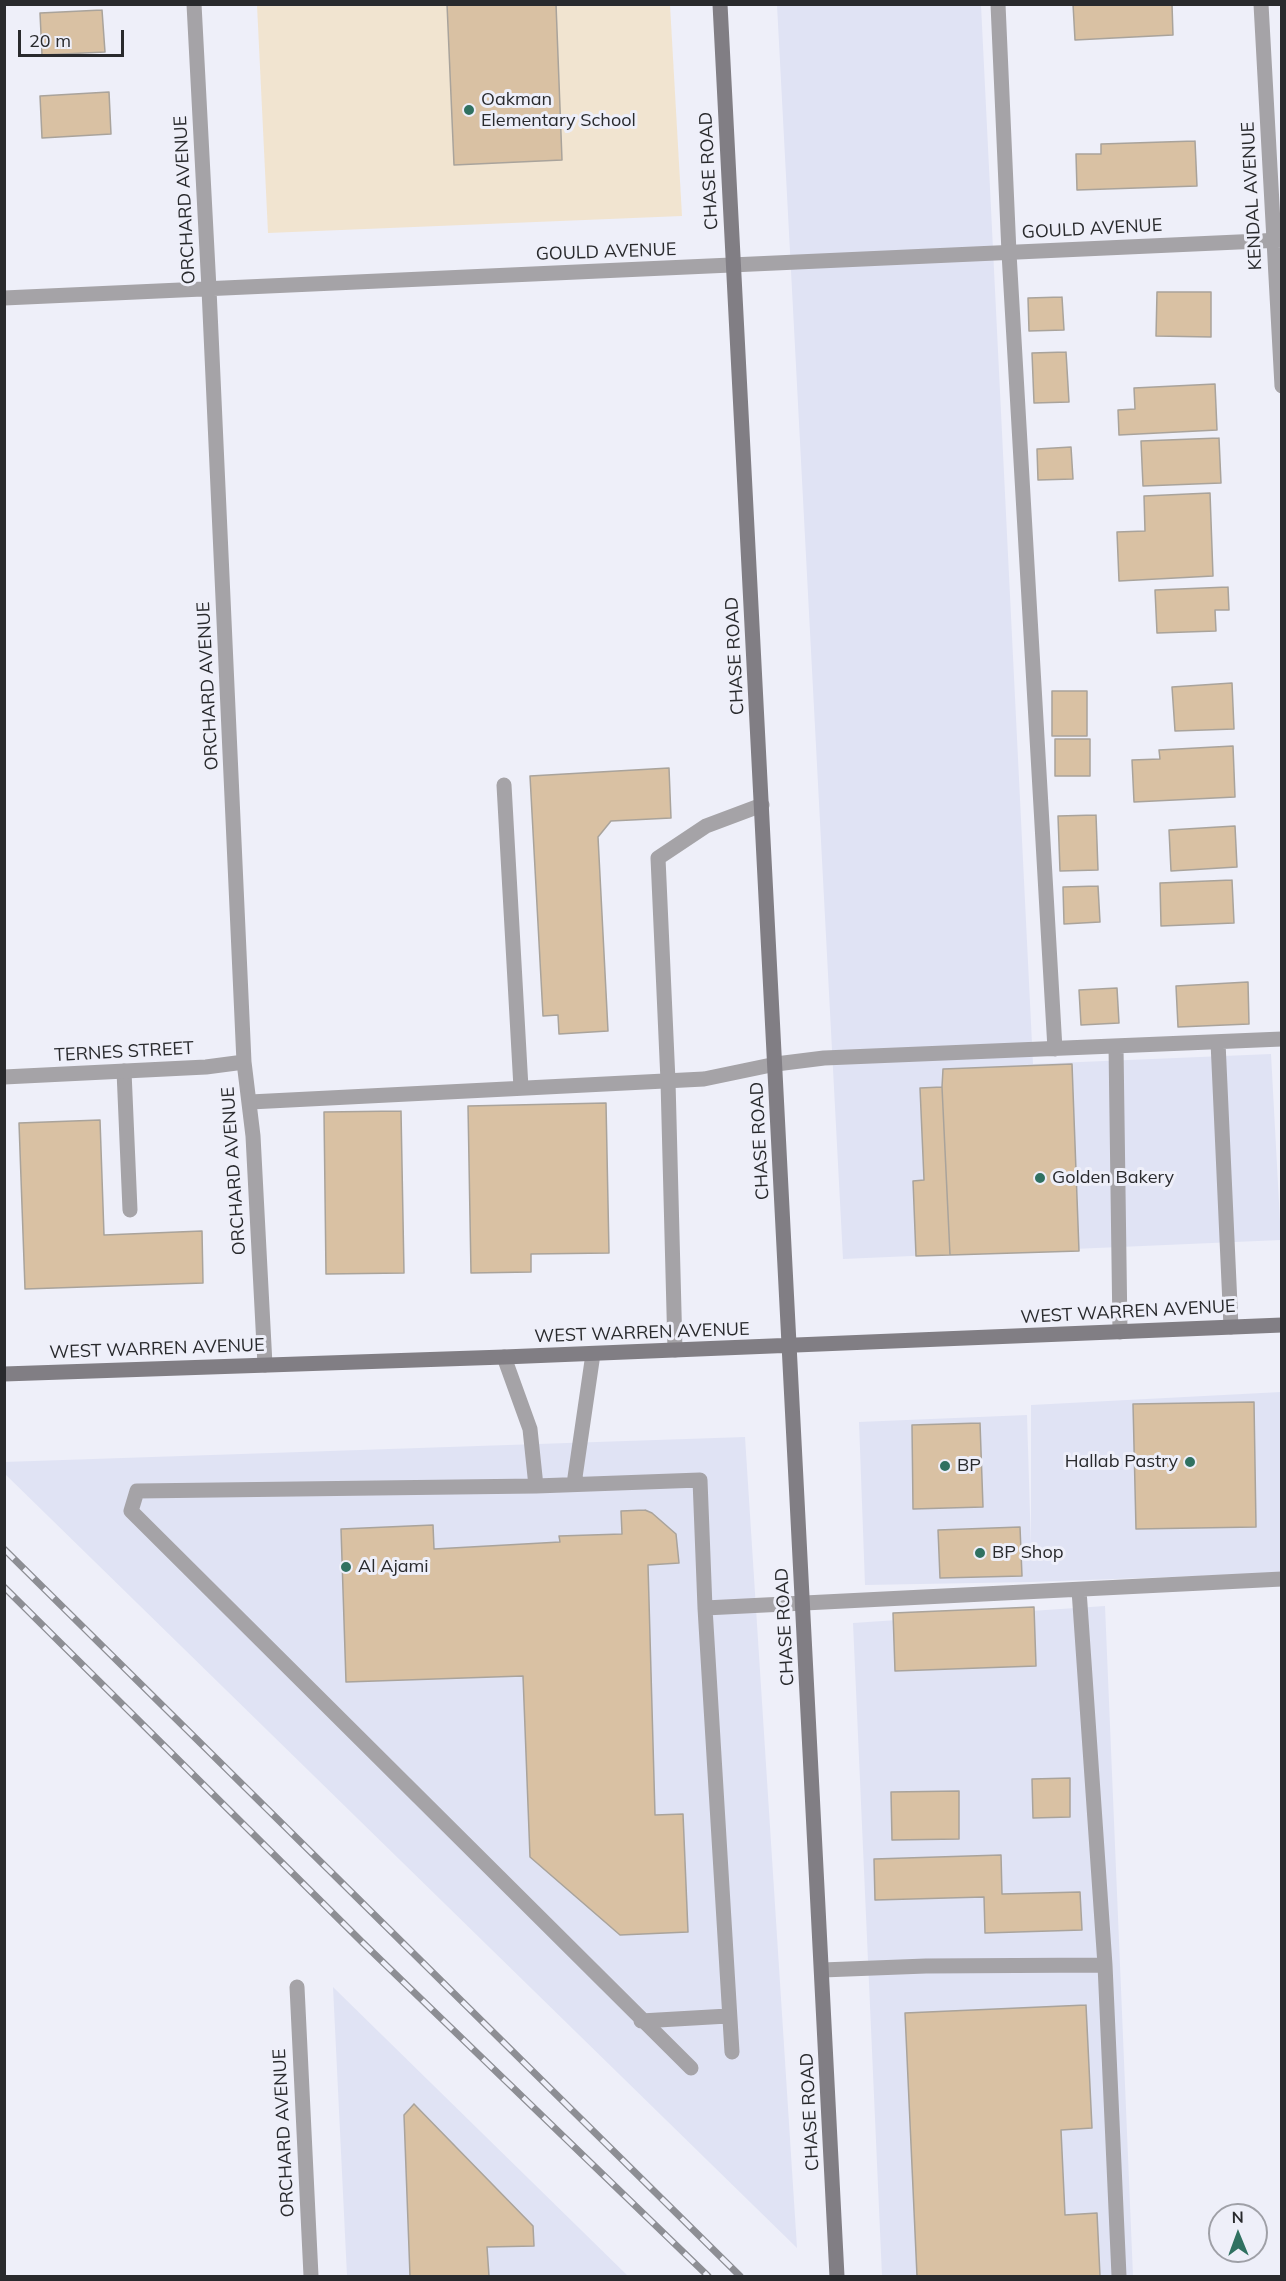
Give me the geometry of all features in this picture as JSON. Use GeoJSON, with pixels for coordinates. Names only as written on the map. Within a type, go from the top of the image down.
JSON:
{"type":"FeatureCollection","features":[{"type":"Feature","properties":{"kind":"street","name":"ORCHARD AVENUE"},"geometry":{"type":"LineString","coordinates":[[194,4],[244,1062],[250,1102],[265,1365]]}},
{"type":"Feature","properties":{"kind":"street","name":"CHASE ROAD"},"geometry":{"type":"LineString","coordinates":[[720,4],[837,2277]]}},
{"type":"Feature","properties":{"kind":"street"},"geometry":{"type":"LineString","coordinates":[[998,4],[1055,1049]]}},
{"type":"Feature","properties":{"kind":"street","name":"KENDAL AVENUE"},"geometry":{"type":"LineString","coordinates":[[1261,4],[1278,240],[1281,386]]}},
{"type":"Feature","properties":{"kind":"street","name":"GOULD AVENUE"},"geometry":{"type":"LineString","coordinates":[[4,298],[1278,240]]}},
{"type":"Feature","properties":{"kind":"street"},"geometry":{"type":"LineString","coordinates":[[504,785],[521,1088]]}},
{"type":"Feature","properties":{"kind":"street"},"geometry":{"type":"LineString","coordinates":[[675,1350],[668,1081],[658,858],[706,826],[762,805]]}},
{"type":"Feature","properties":{"kind":"street"},"geometry":{"type":"LineString","coordinates":[[250,1102],[704,1079],[776,1064],[824,1058],[1281,1039]]}},
{"type":"Feature","properties":{"kind":"street"},"geometry":{"type":"LineString","coordinates":[[1218,1042],[1231,1327]]}},
{"type":"Feature","properties":{"kind":"street"},"geometry":{"type":"LineString","coordinates":[[1116,1046],[1120,1332]]}},
{"type":"Feature","properties":{"kind":"street","name":"TERNES STREET"},"geometry":{"type":"LineString","coordinates":[[4,1077],[206,1067],[244,1062]]}},
{"type":"Feature","properties":{"kind":"street"},"geometry":{"type":"LineString","coordinates":[[124,1071],[130,1210]]}},
{"type":"Feature","properties":{"kind":"street","name":"WEST WARREN AVENUE"},"geometry":{"type":"LineString","coordinates":[[4,1374],[504,1358],[1281,1325]]}},
{"type":"Feature","properties":{"kind":"street"},"geometry":{"type":"LineString","coordinates":[[574,1484],[593,1354]]}},
{"type":"Feature","properties":{"kind":"street"},"geometry":{"type":"LineString","coordinates":[[504,1358],[530,1429],[536,1486]]}},
{"type":"Feature","properties":{"kind":"street"},"geometry":{"type":"LineString","coordinates":[[691,2068],[131,1511],[137,1491],[536,1486],[700,1480],[705,1608],[728,2016],[732,2052]]}},
{"type":"Feature","properties":{"kind":"street"},"geometry":{"type":"LineString","coordinates":[[705,1608],[803,1605],[1281,1579]]}},
{"type":"Feature","properties":{"kind":"street"},"geometry":{"type":"LineString","coordinates":[[1079,1590],[1105,1965],[1119,2277]]}},
{"type":"Feature","properties":{"kind":"street"},"geometry":{"type":"LineString","coordinates":[[822,1970],[926,1966],[1105,1965]]}},
{"type":"Feature","properties":{"kind":"street","name":"ORCHARD AVENUE"},"geometry":{"type":"LineString","coordinates":[[297,1987],[310,2277]]}},
{"type":"Feature","properties":{"kind":"street"},"geometry":{"type":"LineString","coordinates":[[642,2021],[728,2016]]}},
{"type":"Feature","properties":{"kind":"shaded area","name":"Oakman Elementary School"},"geometry":{"type":"Polygon","coordinates":[[[257,5],[670,5],[682,216],[268,233],[257,5]]]}},
{"type":"Feature","properties":{"kind":"shaded area"},"geometry":{"type":"Polygon","coordinates":[[[777,5],[981,5],[1033,1064],[1271,1054],[1281,1240],[843,1259],[777,5]]]}},
{"type":"Feature","properties":{"kind":"shaded area"},"geometry":{"type":"Polygon","coordinates":[[[1281,1392],[1281,1573],[865,1585],[859,1422],[1027,1415],[1031,1547],[1031,1405],[1281,1392]]]}},
{"type":"Feature","properties":{"kind":"shaded area"},"geometry":{"type":"Polygon","coordinates":[[[745,1437],[797,2248],[5,1474],[4,1462],[745,1437]]]}},
{"type":"Feature","properties":{"kind":"shaded area"},"geometry":{"type":"Polygon","coordinates":[[[1105,1606],[1133,2276],[882,2276],[853,1623],[1105,1606]]]}},
{"type":"Feature","properties":{"kind":"shaded area"},"geometry":{"type":"Polygon","coordinates":[[[333,1987],[628,2276],[347,2276],[333,1987]]]}},
{"type":"Feature","properties":{"kind":"building"},"geometry":{"type":"Polygon","coordinates":[[[447,4],[556,4],[562,160],[454,165],[447,4]]]}},
{"type":"Feature","properties":{"kind":"building"},"geometry":{"type":"Polygon","coordinates":[[[1073,4],[1172,4],[1173,35],[1075,40],[1073,4]]]}},
{"type":"Feature","properties":{"kind":"building"},"geometry":{"type":"Polygon","coordinates":[[[102,10],[105,52],[42,55],[40,13],[102,10]]]}},
{"type":"Feature","properties":{"kind":"building"},"geometry":{"type":"Polygon","coordinates":[[[109,92],[111,134],[42,138],[40,96],[109,92]]]}},
{"type":"Feature","properties":{"kind":"building"},"geometry":{"type":"Polygon","coordinates":[[[1195,141],[1197,186],[1077,190],[1076,154],[1101,154],[1101,144],[1195,141]]]}},
{"type":"Feature","properties":{"kind":"building"},"geometry":{"type":"Polygon","coordinates":[[[1157,292],[1211,292],[1211,337],[1156,336],[1157,292]]]}},
{"type":"Feature","properties":{"kind":"building"},"geometry":{"type":"Polygon","coordinates":[[[1062,297],[1064,330],[1029,331],[1028,298],[1062,297]]]}},
{"type":"Feature","properties":{"kind":"building"},"geometry":{"type":"Polygon","coordinates":[[[1066,352],[1069,402],[1034,403],[1032,353],[1066,352]]]}},
{"type":"Feature","properties":{"kind":"building"},"geometry":{"type":"Polygon","coordinates":[[[1215,384],[1217,430],[1119,435],[1118,410],[1135,409],[1134,388],[1215,384]]]}},
{"type":"Feature","properties":{"kind":"building"},"geometry":{"type":"Polygon","coordinates":[[[1219,438],[1221,483],[1143,486],[1141,441],[1219,438]]]}},
{"type":"Feature","properties":{"kind":"building"},"geometry":{"type":"Polygon","coordinates":[[[1071,447],[1073,479],[1038,480],[1037,449],[1071,447]]]}},
{"type":"Feature","properties":{"kind":"building"},"geometry":{"type":"Polygon","coordinates":[[[1210,493],[1213,576],[1119,581],[1117,532],[1145,531],[1144,496],[1210,493]]]}},
{"type":"Feature","properties":{"kind":"building"},"geometry":{"type":"Polygon","coordinates":[[[1228,587],[1229,610],[1215,610],[1216,631],[1157,633],[1155,590],[1228,587]]]}},
{"type":"Feature","properties":{"kind":"building"},"geometry":{"type":"Polygon","coordinates":[[[1232,683],[1234,729],[1175,731],[1172,687],[1232,683]]]}},
{"type":"Feature","properties":{"kind":"building"},"geometry":{"type":"Polygon","coordinates":[[[1052,691],[1087,691],[1087,736],[1052,736],[1052,691]]]}},
{"type":"Feature","properties":{"kind":"building"},"geometry":{"type":"Polygon","coordinates":[[[1055,739],[1090,739],[1090,776],[1055,776],[1055,739]]]}},
{"type":"Feature","properties":{"kind":"building"},"geometry":{"type":"Polygon","coordinates":[[[1233,746],[1235,797],[1134,802],[1132,760],[1160,759],[1159,750],[1233,746]]]}},
{"type":"Feature","properties":{"kind":"building"},"geometry":{"type":"Polygon","coordinates":[[[669,768],[671,818],[611,821],[598,837],[608,1031],[559,1034],[558,1015],[543,1016],[530,776],[669,768]]]}},
{"type":"Feature","properties":{"kind":"building"},"geometry":{"type":"Polygon","coordinates":[[[1096,815],[1098,870],[1060,871],[1058,816],[1096,815]]]}},
{"type":"Feature","properties":{"kind":"building"},"geometry":{"type":"Polygon","coordinates":[[[1235,826],[1237,867],[1171,871],[1169,830],[1235,826]]]}},
{"type":"Feature","properties":{"kind":"building"},"geometry":{"type":"Polygon","coordinates":[[[1232,880],[1234,923],[1161,926],[1160,883],[1232,880]]]}},
{"type":"Feature","properties":{"kind":"building"},"geometry":{"type":"Polygon","coordinates":[[[1098,886],[1100,922],[1064,924],[1063,887],[1098,886]]]}},
{"type":"Feature","properties":{"kind":"building"},"geometry":{"type":"Polygon","coordinates":[[[1248,982],[1249,1024],[1178,1027],[1176,986],[1248,982]]]}},
{"type":"Feature","properties":{"kind":"building"},"geometry":{"type":"Polygon","coordinates":[[[1117,988],[1119,1023],[1081,1025],[1079,990],[1117,988]]]}},
{"type":"Feature","properties":{"kind":"building"},"geometry":{"type":"Polygon","coordinates":[[[1072,1064],[1079,1251],[950,1255],[943,1069],[1072,1064]]]}},
{"type":"Feature","properties":{"kind":"building"},"geometry":{"type":"Polygon","coordinates":[[[942,1087],[950,1255],[916,1256],[913,1181],[924,1180],[920,1088],[942,1087]]]}},
{"type":"Feature","properties":{"kind":"building"},"geometry":{"type":"Polygon","coordinates":[[[606,1103],[609,1253],[531,1254],[531,1272],[471,1273],[468,1106],[606,1103]]]}},
{"type":"Feature","properties":{"kind":"building"},"geometry":{"type":"Polygon","coordinates":[[[401,1111],[404,1273],[326,1274],[324,1112],[401,1111]]]}},
{"type":"Feature","properties":{"kind":"building"},"geometry":{"type":"Polygon","coordinates":[[[100,1120],[104,1235],[202,1231],[203,1283],[25,1289],[19,1123],[100,1120]]]}},
{"type":"Feature","properties":{"kind":"building"},"geometry":{"type":"Polygon","coordinates":[[[1254,1402],[1256,1527],[1136,1529],[1133,1404],[1254,1402]]]}},
{"type":"Feature","properties":{"kind":"building"},"geometry":{"type":"Polygon","coordinates":[[[980,1423],[983,1507],[913,1509],[912,1425],[980,1423]]]}},
{"type":"Feature","properties":{"kind":"building"},"geometry":{"type":"Polygon","coordinates":[[[645,1510],[652,1513],[676,1534],[679,1563],[648,1565],[655,1815],[683,1814],[688,1932],[620,1935],[530,1857],[523,1676],[346,1682],[341,1529],[433,1525],[434,1549],[560,1542],[559,1536],[622,1534],[621,1511],[645,1510]]]}},
{"type":"Feature","properties":{"kind":"building","name":"BP Shop"},"geometry":{"type":"Polygon","coordinates":[[[1020,1527],[1022,1576],[940,1578],[938,1530],[1020,1527]]]}},
{"type":"Feature","properties":{"kind":"building"},"geometry":{"type":"Polygon","coordinates":[[[1034,1607],[1036,1666],[895,1671],[893,1613],[1034,1607]]]}},
{"type":"Feature","properties":{"kind":"building"},"geometry":{"type":"Polygon","coordinates":[[[1070,1778],[1070,1817],[1033,1818],[1032,1779],[1070,1778]]]}},
{"type":"Feature","properties":{"kind":"building"},"geometry":{"type":"Polygon","coordinates":[[[959,1791],[959,1839],[892,1840],[891,1792],[959,1791]]]}},
{"type":"Feature","properties":{"kind":"building"},"geometry":{"type":"Polygon","coordinates":[[[1001,1855],[1002,1894],[1080,1892],[1082,1930],[985,1933],[984,1897],[875,1900],[874,1859],[1001,1855]]]}},
{"type":"Feature","properties":{"kind":"building"},"geometry":{"type":"Polygon","coordinates":[[[1086,2005],[1092,2128],[1061,2130],[1065,2215],[1097,2213],[1100,2276],[917,2276],[905,2013],[1086,2005]]]}},
{"type":"Feature","properties":{"kind":"building"},"geometry":{"type":"Polygon","coordinates":[[[414,2104],[533,2226],[534,2246],[487,2247],[489,2276],[410,2276],[404,2115],[414,2104]]]}},
{"type":"Feature","properties":{"kind":"railway"},"geometry":{"type":"LineString","coordinates":[[4,1549],[740,2276]]}},
{"type":"Feature","properties":{"kind":"railway"},"geometry":{"type":"LineString","coordinates":[[4,1587],[362,1942],[708,2276]]}},
{"type":"Feature","properties":{"kind":"place","name":"Oakman Elementary School"},"geometry":{"type":"Point","coordinates":[469,110]}},
{"type":"Feature","properties":{"kind":"place","name":"Golden Bakery"},"geometry":{"type":"Point","coordinates":[1040,1178]}},
{"type":"Feature","properties":{"kind":"place","name":"Hallab Pastry"},"geometry":{"type":"Point","coordinates":[1190,1462]}},
{"type":"Feature","properties":{"kind":"place","name":"BP"},"geometry":{"type":"Point","coordinates":[945,1466]}},
{"type":"Feature","properties":{"kind":"place","name":"BP Shop"},"geometry":{"type":"Point","coordinates":[980,1553]}},
{"type":"Feature","properties":{"kind":"place","name":"Al Ajami"},"geometry":{"type":"Point","coordinates":[346,1567]}}]}
